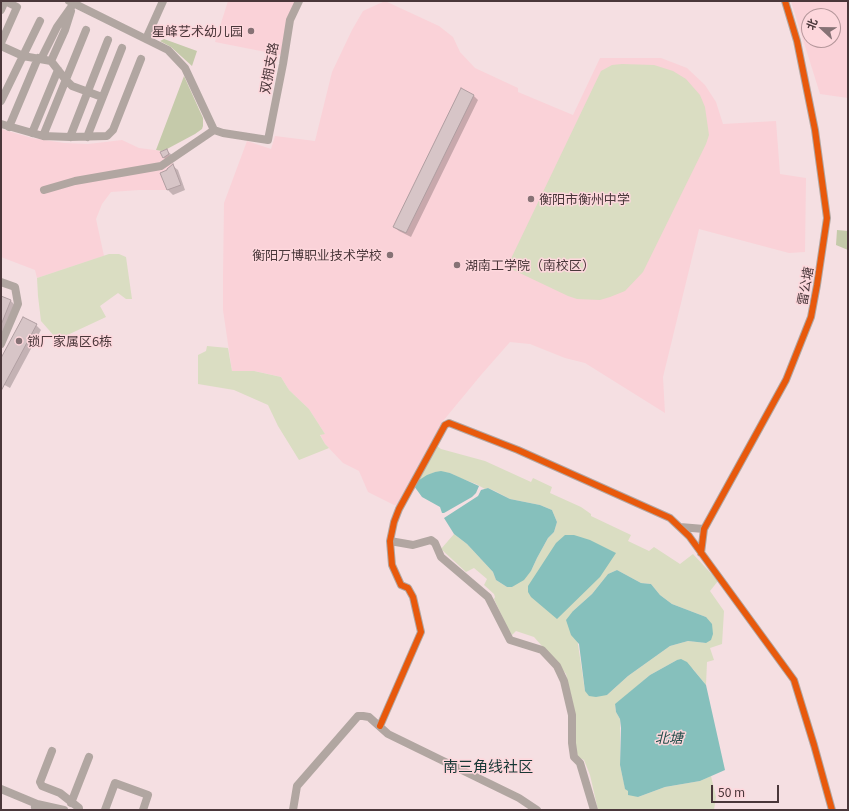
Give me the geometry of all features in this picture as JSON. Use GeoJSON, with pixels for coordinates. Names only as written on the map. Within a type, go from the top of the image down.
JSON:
{"type":"FeatureCollection","features":[{"type":"Feature","properties":{"kind":"street"},"geometry":{"type":"LineString","coordinates":[[146,39],[164,1]]}},
{"type":"Feature","properties":{"kind":"street","name":"双拥支路"},"geometry":{"type":"LineString","coordinates":[[214,130],[223,133],[268,140],[290,20],[299,1]]}},
{"type":"Feature","properties":{"kind":"street","name":"雷公塘"},"geometry":{"type":"LineString","coordinates":[[701,553],[704,529],[786,380],[811,317],[817,284],[827,218],[816,134],[797,41],[785,1]]}},
{"type":"Feature","properties":{"kind":"street"},"geometry":{"type":"LineString","coordinates":[[1,10],[5,2],[17,6],[1,43]]}},
{"type":"Feature","properties":{"kind":"street"},"geometry":{"type":"LineString","coordinates":[[44,190],[75,181],[161,166],[214,130],[185,68],[168,50],[72,2]]}},
{"type":"Feature","properties":{"kind":"street"},"geometry":{"type":"LineString","coordinates":[[72,2],[39,59],[5,125],[43,136],[107,136],[113,130],[141,59]]}},
{"type":"Feature","properties":{"kind":"street"},"geometry":{"type":"LineString","coordinates":[[51,61],[65,30],[72,2]]}},
{"type":"Feature","properties":{"kind":"street"},"geometry":{"type":"LineString","coordinates":[[1,101],[40,21]]}},
{"type":"Feature","properties":{"kind":"street"},"geometry":{"type":"LineString","coordinates":[[43,136],[86,30]]}},
{"type":"Feature","properties":{"kind":"street"},"geometry":{"type":"LineString","coordinates":[[70,137],[108,40]]}},
{"type":"Feature","properties":{"kind":"street"},"geometry":{"type":"LineString","coordinates":[[1,46],[23,56],[51,61],[72,86],[102,97]]}},
{"type":"Feature","properties":{"kind":"street"},"geometry":{"type":"LineString","coordinates":[[87,137],[122,48]]}},
{"type":"Feature","properties":{"kind":"street"},"geometry":{"type":"LineString","coordinates":[[32,133],[58,70]]}},
{"type":"Feature","properties":{"kind":"street"},"geometry":{"type":"LineString","coordinates":[[1,282],[15,287],[18,304],[1,344]]}},
{"type":"Feature","properties":{"kind":"street"},"geometry":{"type":"LineString","coordinates":[[380,726],[421,632],[413,597],[408,588],[401,585],[392,565],[390,541],[394,522],[399,509],[445,425],[449,423],[518,450],[670,518],[689,536],[794,680],[832,810]]}},
{"type":"Feature","properties":{"kind":"street"},"geometry":{"type":"LineString","coordinates":[[680,528],[704,529]]}},
{"type":"Feature","properties":{"kind":"street"},"geometry":{"type":"LineString","coordinates":[[390,541],[413,545],[431,540],[435,543],[441,557],[488,597],[510,640],[542,650],[557,666],[564,680],[572,715],[572,743],[574,757],[580,763],[594,810]]}},
{"type":"Feature","properties":{"kind":"street"},"geometry":{"type":"LineString","coordinates":[[292,810],[297,786],[358,716],[369,717],[388,734],[519,798],[537,810]]}},
{"type":"Feature","properties":{"kind":"street"},"geometry":{"type":"LineString","coordinates":[[52,751],[40,782],[42,786],[60,793],[79,808],[79,810]]}},
{"type":"Feature","properties":{"kind":"street"},"geometry":{"type":"LineString","coordinates":[[71,803],[89,757]]}},
{"type":"Feature","properties":{"kind":"street"},"geometry":{"type":"LineString","coordinates":[[104,810],[115,783],[148,795],[143,810]]}},
{"type":"Feature","properties":{"kind":"street"},"geometry":{"type":"LineString","coordinates":[[1,789],[36,808],[64,810]]}},
{"type":"Feature","properties":{"kind":"shaded area","name":"星峰艺术幼儿园"},"geometry":{"type":"Polygon","coordinates":[[[228,1],[296,1],[281,55],[215,42],[228,1]]]}},
{"type":"Feature","properties":{"kind":"shaded area","name":"湖南工学院（南校区）"},"geometry":{"type":"Polygon","coordinates":[[[385,1],[439,26],[453,37],[460,52],[475,68],[518,88],[518,92],[573,115],[600,58],[661,58],[687,68],[705,85],[716,102],[723,124],[776,121],[780,174],[806,178],[805,252],[789,253],[699,229],[663,377],[665,413],[585,363],[565,358],[530,344],[510,342],[443,421],[398,506],[368,492],[359,471],[343,463],[325,444],[320,434],[325,434],[309,409],[289,390],[281,377],[254,371],[232,371],[223,310],[224,203],[247,141],[271,149],[275,136],[315,141],[332,72],[352,30],[363,11],[385,1]]]}},
{"type":"Feature","properties":{"kind":"shaded area"},"geometry":{"type":"Polygon","coordinates":[[[791,1],[848,2],[848,98],[820,94],[806,48],[841,48],[841,8],[801,8],[801,33],[791,1]]]}},
{"type":"Feature","properties":{"kind":"shaded area"},"geometry":{"type":"Polygon","coordinates":[[[1,129],[32,138],[64,143],[88,144],[122,140],[139,148],[162,151],[167,149],[181,185],[167,190],[111,192],[102,204],[96,219],[104,256],[37,278],[35,270],[1,257],[1,129]]]}},
{"type":"Feature","properties":{"kind":"green space"},"geometry":{"type":"Polygon","coordinates":[[[164,39],[197,51],[192,66],[171,47],[160,41],[164,39]]]}},
{"type":"Feature","properties":{"kind":"green space"},"geometry":{"type":"Polygon","coordinates":[[[612,65],[654,65],[673,71],[686,79],[700,95],[705,107],[709,135],[706,144],[643,272],[625,291],[600,300],[577,299],[507,267],[601,71],[612,65]]]}},
{"type":"Feature","properties":{"kind":"green space"},"geometry":{"type":"Polygon","coordinates":[[[184,76],[203,118],[202,129],[167,149],[162,151],[156,150],[184,76]]]}},
{"type":"Feature","properties":{"kind":"green space"},"geometry":{"type":"Polygon","coordinates":[[[837,230],[848,231],[848,250],[836,245],[837,230]]]}},
{"type":"Feature","properties":{"kind":"green space"},"geometry":{"type":"Polygon","coordinates":[[[109,254],[119,254],[126,257],[132,299],[126,299],[118,293],[100,306],[106,317],[61,338],[55,337],[41,321],[37,278],[109,254]]]}},
{"type":"Feature","properties":{"kind":"green space"},"geometry":{"type":"Polygon","coordinates":[[[207,346],[228,348],[232,371],[254,371],[281,377],[289,390],[309,409],[325,434],[320,435],[329,448],[299,460],[278,426],[268,405],[234,390],[198,384],[198,355],[206,351],[207,346]]]}},
{"type":"Feature","properties":{"kind":"green space"},"geometry":{"type":"Polygon","coordinates":[[[437,446],[441,449],[485,461],[531,482],[533,478],[552,487],[550,493],[581,507],[591,514],[591,516],[631,535],[628,541],[649,551],[654,547],[680,564],[693,554],[718,581],[710,591],[724,611],[722,644],[710,648],[714,660],[707,662],[706,685],[693,669],[677,660],[650,675],[615,705],[616,712],[620,719],[620,765],[625,788],[638,797],[665,787],[700,781],[711,776],[716,797],[714,810],[598,810],[590,775],[584,760],[578,757],[574,741],[574,709],[566,674],[534,637],[516,631],[512,635],[494,599],[494,594],[484,585],[487,579],[474,568],[466,572],[441,549],[454,534],[467,544],[493,572],[496,580],[507,587],[512,587],[531,571],[548,538],[554,532],[557,522],[552,510],[540,505],[510,499],[495,491],[488,488],[485,489],[450,473],[435,472],[416,482],[437,446]],[[617,570],[608,574],[592,594],[573,611],[585,691],[607,695],[628,676],[670,646],[688,641],[706,643],[706,617],[672,604],[660,595],[651,584],[641,583],[617,570]]]}},
{"type":"Feature","properties":{"kind":"water"},"geometry":{"type":"Polygon","coordinates":[[[441,471],[450,473],[479,486],[476,493],[472,497],[444,513],[442,513],[440,507],[422,497],[414,486],[416,482],[427,475],[441,471]]]}},
{"type":"Feature","properties":{"kind":"water"},"geometry":{"type":"Polygon","coordinates":[[[488,488],[510,499],[540,505],[552,510],[557,522],[554,532],[548,538],[531,571],[524,580],[512,587],[507,587],[496,580],[493,572],[467,544],[454,534],[444,518],[478,496],[481,490],[488,488]]]}},
{"type":"Feature","properties":{"kind":"water"},"geometry":{"type":"Polygon","coordinates":[[[565,535],[574,535],[590,540],[616,553],[600,577],[557,619],[531,597],[528,592],[528,586],[556,543],[565,535]]]}},
{"type":"Feature","properties":{"kind":"water"},"geometry":{"type":"Polygon","coordinates":[[[617,570],[641,583],[651,584],[660,595],[672,604],[706,617],[712,624],[713,634],[711,640],[706,643],[688,641],[670,646],[628,676],[607,695],[596,697],[589,696],[585,691],[579,644],[571,635],[566,620],[573,611],[592,594],[608,574],[617,570]]]}},
{"type":"Feature","properties":{"kind":"water","name":"北塘"},"geometry":{"type":"Polygon","coordinates":[[[681,659],[687,662],[706,685],[725,770],[700,781],[665,787],[638,797],[628,795],[628,791],[625,789],[620,765],[621,728],[620,719],[616,712],[615,704],[650,675],[681,659]]]}},
{"type":"Feature","properties":{"kind":"building"},"geometry":{"type":"Polygon","coordinates":[[[461,88],[474,95],[406,233],[393,227],[461,88]]]}},
{"type":"Feature","properties":{"kind":"building"},"geometry":{"type":"Polygon","coordinates":[[[167,149],[169,154],[163,158],[160,152],[167,149]]]}},
{"type":"Feature","properties":{"kind":"building"},"geometry":{"type":"Polygon","coordinates":[[[173,164],[181,185],[167,190],[160,173],[167,170],[173,164]]]}},
{"type":"Feature","properties":{"kind":"building"},"geometry":{"type":"Polygon","coordinates":[[[1,296],[11,300],[1,325],[1,296]]]}},
{"type":"Feature","properties":{"kind":"building","name":"锁厂家属区6栋"},"geometry":{"type":"Polygon","coordinates":[[[23,317],[37,324],[1,391],[1,358],[23,317]]]}},
{"type":"Feature","properties":{"kind":"cycle path"},"geometry":{"type":"LineString","coordinates":[[701,553],[704,529],[786,380],[811,317],[817,285],[827,218],[815,130],[797,41],[785,1]]}},
{"type":"Feature","properties":{"kind":"cycle path"},"geometry":{"type":"LineString","coordinates":[[380,726],[421,632],[413,597],[408,588],[401,585],[392,565],[390,541],[394,522],[399,509],[445,425],[449,423],[518,450],[670,518],[689,536],[794,680],[832,810]]}},
{"type":"Feature","properties":{"kind":"place","name":"星峰艺术幼儿园"},"geometry":{"type":"Point","coordinates":[251,31]}},
{"type":"Feature","properties":{"kind":"place","name":"衡阳市衡州中学"},"geometry":{"type":"Point","coordinates":[531,199]}},
{"type":"Feature","properties":{"kind":"place","name":"衡阳万博职业技术学校"},"geometry":{"type":"Point","coordinates":[390,255]}},
{"type":"Feature","properties":{"kind":"place","name":"湖南工学院（南校区）"},"geometry":{"type":"Point","coordinates":[457,265]}},
{"type":"Feature","properties":{"kind":"place","name":"锁厂家属区6栋"},"geometry":{"type":"Point","coordinates":[19,341]}},
{"type":"Feature","properties":{"kind":"district","name":"南三角线社区"},"geometry":{"type":"Point","coordinates":[488,766]}}]}
